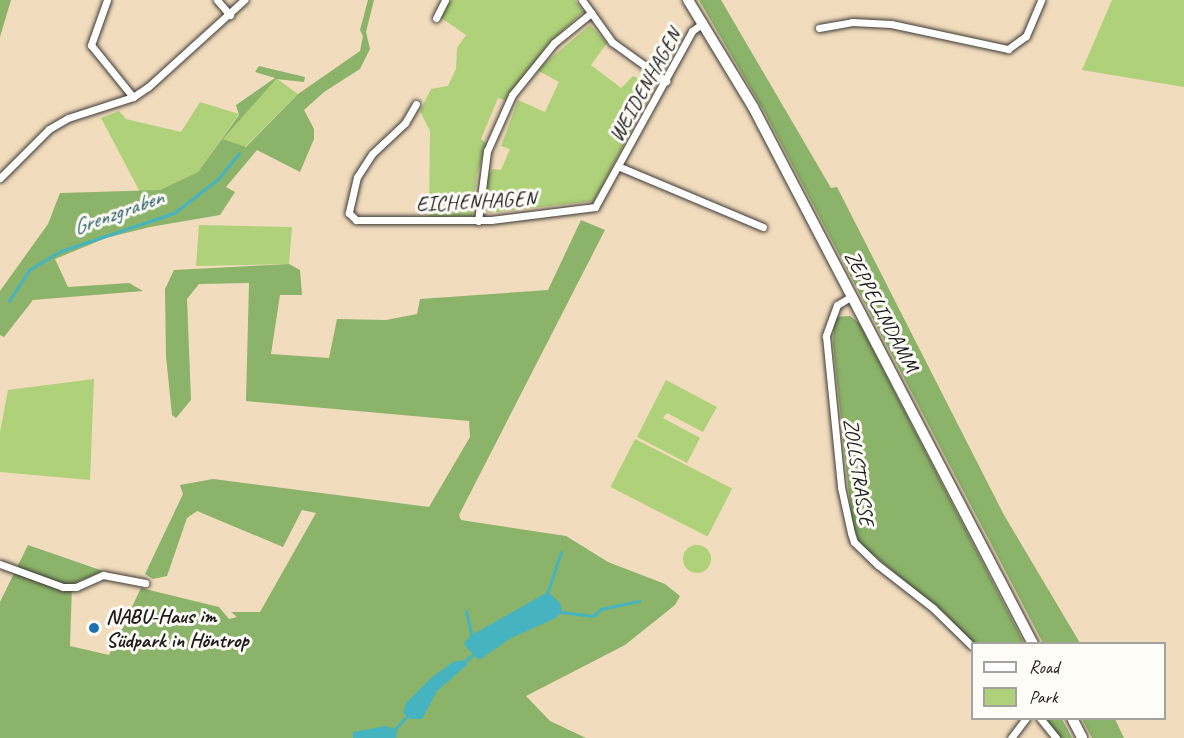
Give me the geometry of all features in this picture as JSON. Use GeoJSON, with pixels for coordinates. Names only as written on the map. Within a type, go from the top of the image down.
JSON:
{"type":"FeatureCollection","features":[{"type":"Feature","properties":{"kind":"main road","name":"ZEPPELINDAMM"},"geometry":{"type":"LineString","coordinates":[[688,0],[758,117],[1032,642]]}},
{"type":"Feature","properties":{"kind":"main road"},"geometry":{"type":"LineString","coordinates":[[1073,720],[1082,738]]}},
{"type":"Feature","properties":{"kind":"street"},"geometry":{"type":"LineString","coordinates":[[107,0],[91,45],[133,98]]}},
{"type":"Feature","properties":{"kind":"street"},"geometry":{"type":"LineString","coordinates":[[217,0],[231,15]]}},
{"type":"Feature","properties":{"kind":"street"},"geometry":{"type":"LineString","coordinates":[[0,178],[49,129],[69,118],[133,98],[231,15],[244,0]]}},
{"type":"Feature","properties":{"kind":"street"},"geometry":{"type":"LineString","coordinates":[[436,18],[445,0]]}},
{"type":"Feature","properties":{"kind":"street"},"geometry":{"type":"LineString","coordinates":[[582,0],[622,51],[666,81]]}},
{"type":"Feature","properties":{"kind":"street"},"geometry":{"type":"LineString","coordinates":[[819,28],[852,22],[884,23],[1008,49],[1026,36],[1041,0]]}},
{"type":"Feature","properties":{"kind":"street"},"geometry":{"type":"LineString","coordinates":[[478,221],[481,180],[488,151],[512,95],[554,43],[591,13]]}},
{"type":"Feature","properties":{"kind":"street","name":"WEIDENHAGEN"},"geometry":{"type":"LineString","coordinates":[[597,206],[692,31],[703,23]]}},
{"type":"Feature","properties":{"kind":"street","name":"EICHENHAGEN"},"geometry":{"type":"LineString","coordinates":[[416,104],[405,123],[372,154],[357,177],[349,213],[356,220],[478,221],[597,206]]}},
{"type":"Feature","properties":{"kind":"street","name":"WEIDENHAGEN"},"geometry":{"type":"LineString","coordinates":[[620,166],[763,228]]}},
{"type":"Feature","properties":{"kind":"street","name":"ZOLLSTRASSE"},"geometry":{"type":"LineString","coordinates":[[852,296],[837,305],[826,336],[841,487],[850,533],[854,542],[878,565],[933,608],[971,645]]}},
{"type":"Feature","properties":{"kind":"street"},"geometry":{"type":"LineString","coordinates":[[0,564],[63,587],[76,587],[103,575],[145,583]]}},
{"type":"Feature","properties":{"kind":"street"},"geometry":{"type":"LineString","coordinates":[[1011,738],[1024,720]]}},
{"type":"Feature","properties":{"kind":"street"},"geometry":{"type":"LineString","coordinates":[[1042,720],[1056,738]]}},
{"type":"Feature","properties":{"kind":"green space"},"geometry":{"type":"Polygon","coordinates":[[[0,0],[11,0],[0,37],[0,0]]]}},
{"type":"Feature","properties":{"kind":"green space"},"geometry":{"type":"Polygon","coordinates":[[[368,0],[374,0],[366,32],[370,49],[360,69],[324,92],[304,110],[314,129],[314,139],[300,172],[257,150],[226,187],[235,192],[220,215],[150,227],[106,238],[55,259],[68,287],[129,283],[143,291],[33,300],[4,337],[0,335],[0,291],[48,224],[60,193],[160,190],[198,172],[239,115],[236,105],[275,78],[255,72],[259,66],[305,77],[304,82],[276,79],[223,139],[246,147],[298,94],[360,51],[363,36],[360,30],[368,0]]]}},
{"type":"Feature","properties":{"kind":"green space"},"geometry":{"type":"Polygon","coordinates":[[[451,0],[575,0],[583,12],[548,44],[505,100],[498,98],[481,139],[487,144],[477,174],[472,216],[429,217],[430,131],[420,111],[431,89],[448,86],[456,69],[457,48],[466,35],[440,17],[451,0]]]}},
{"type":"Feature","properties":{"kind":"green space"},"geometry":{"type":"Polygon","coordinates":[[[699,0],[721,0],[831,188],[837,187],[1004,515],[1079,642],[1042,642],[765,113],[699,0]]]}},
{"type":"Feature","properties":{"kind":"green space"},"geometry":{"type":"Polygon","coordinates":[[[1112,0],[1184,0],[1184,87],[1082,70],[1112,0]]]}},
{"type":"Feature","properties":{"kind":"green space"},"geometry":{"type":"Polygon","coordinates":[[[590,25],[607,43],[591,65],[621,88],[633,76],[642,80],[646,74],[655,80],[655,86],[594,201],[489,213],[483,203],[487,178],[493,169],[501,170],[510,149],[501,146],[518,100],[545,112],[559,82],[537,70],[590,25]]]}},
{"type":"Feature","properties":{"kind":"green space"},"geometry":{"type":"Polygon","coordinates":[[[276,78],[298,94],[245,147],[223,139],[276,78]]]}},
{"type":"Feature","properties":{"kind":"green space"},"geometry":{"type":"Polygon","coordinates":[[[200,102],[239,114],[198,172],[160,190],[140,192],[101,118],[119,111],[126,119],[181,132],[200,102]]]}},
{"type":"Feature","properties":{"kind":"green space"},"geometry":{"type":"Polygon","coordinates":[[[581,220],[605,230],[459,515],[461,520],[566,536],[608,562],[665,584],[680,596],[675,605],[625,645],[526,696],[550,721],[586,738],[0,738],[0,602],[28,545],[103,571],[72,584],[70,646],[109,655],[141,588],[219,607],[229,619],[237,617],[231,612],[260,612],[316,513],[302,510],[283,547],[197,511],[187,518],[167,576],[153,579],[145,574],[183,494],[180,485],[213,479],[429,507],[470,437],[469,421],[246,401],[249,283],[199,284],[187,299],[191,400],[176,418],[172,415],[166,356],[165,289],[174,270],[289,264],[300,270],[302,295],[280,295],[271,354],[329,358],[337,319],[386,320],[417,314],[420,299],[548,290],[581,220]]]}},
{"type":"Feature","properties":{"kind":"green space"},"geometry":{"type":"Polygon","coordinates":[[[199,225],[292,227],[289,264],[196,266],[199,225]]]}},
{"type":"Feature","properties":{"kind":"green space"},"geometry":{"type":"Polygon","coordinates":[[[850,316],[859,323],[1023,642],[972,642],[945,614],[860,544],[852,523],[833,343],[834,317],[850,316]]]}},
{"type":"Feature","properties":{"kind":"green space"},"geometry":{"type":"Polygon","coordinates":[[[94,379],[90,480],[0,472],[0,432],[8,390],[94,379]]]}},
{"type":"Feature","properties":{"kind":"green space"},"geometry":{"type":"Polygon","coordinates":[[[666,380],[717,407],[703,432],[667,413],[663,418],[700,438],[687,463],[637,437],[666,380]]]}},
{"type":"Feature","properties":{"kind":"green space"},"geometry":{"type":"Polygon","coordinates":[[[635,439],[732,488],[708,537],[610,487],[635,439]]]}},
{"type":"Feature","properties":{"kind":"green space"},"geometry":{"type":"Polygon","coordinates":[[[697,545],[707,549],[711,559],[707,569],[697,573],[687,569],[683,559],[687,549],[697,545]]]}},
{"type":"Feature","properties":{"kind":"green space"},"geometry":{"type":"Polygon","coordinates":[[[1047,720],[1063,720],[1072,738],[1060,738],[1047,720]]]}},
{"type":"Feature","properties":{"kind":"green space"},"geometry":{"type":"Polygon","coordinates":[[[1083,720],[1115,720],[1124,738],[1092,738],[1083,720]]]}},
{"type":"Feature","properties":{"kind":"water"},"geometry":{"type":"Polygon","coordinates":[[[548,592],[560,603],[562,611],[556,618],[511,638],[479,660],[466,647],[464,643],[470,636],[548,592]]]}},
{"type":"Feature","properties":{"kind":"water"},"geometry":{"type":"Polygon","coordinates":[[[463,660],[468,664],[437,691],[422,719],[411,719],[403,713],[406,703],[431,678],[453,662],[463,660]]]}},
{"type":"Feature","properties":{"kind":"water"},"geometry":{"type":"Polygon","coordinates":[[[386,726],[397,730],[396,738],[353,738],[353,732],[386,726]]]}},
{"type":"Feature","properties":{"kind":"waterway","name":"Grenzgraben"},"geometry":{"type":"LineString","coordinates":[[9,301],[29,270],[61,251],[174,213],[218,179],[239,153]]}},
{"type":"Feature","properties":{"kind":"waterway"},"geometry":{"type":"LineString","coordinates":[[547,594],[561,552]]}},
{"type":"Feature","properties":{"kind":"waterway"},"geometry":{"type":"LineString","coordinates":[[561,612],[593,616],[601,609],[639,601]]}},
{"type":"Feature","properties":{"kind":"waterway"},"geometry":{"type":"LineString","coordinates":[[466,611],[472,638]]}},
{"type":"Feature","properties":{"kind":"waterway"},"geometry":{"type":"LineString","coordinates":[[465,661],[476,652]]}},
{"type":"Feature","properties":{"kind":"waterway"},"geometry":{"type":"LineString","coordinates":[[395,729],[407,716]]}},
{"type":"Feature","properties":{"kind":"place","name":"NABU-Haus im Südpark in Höntrop"},"geometry":{"type":"Point","coordinates":[94,628]}}]}
